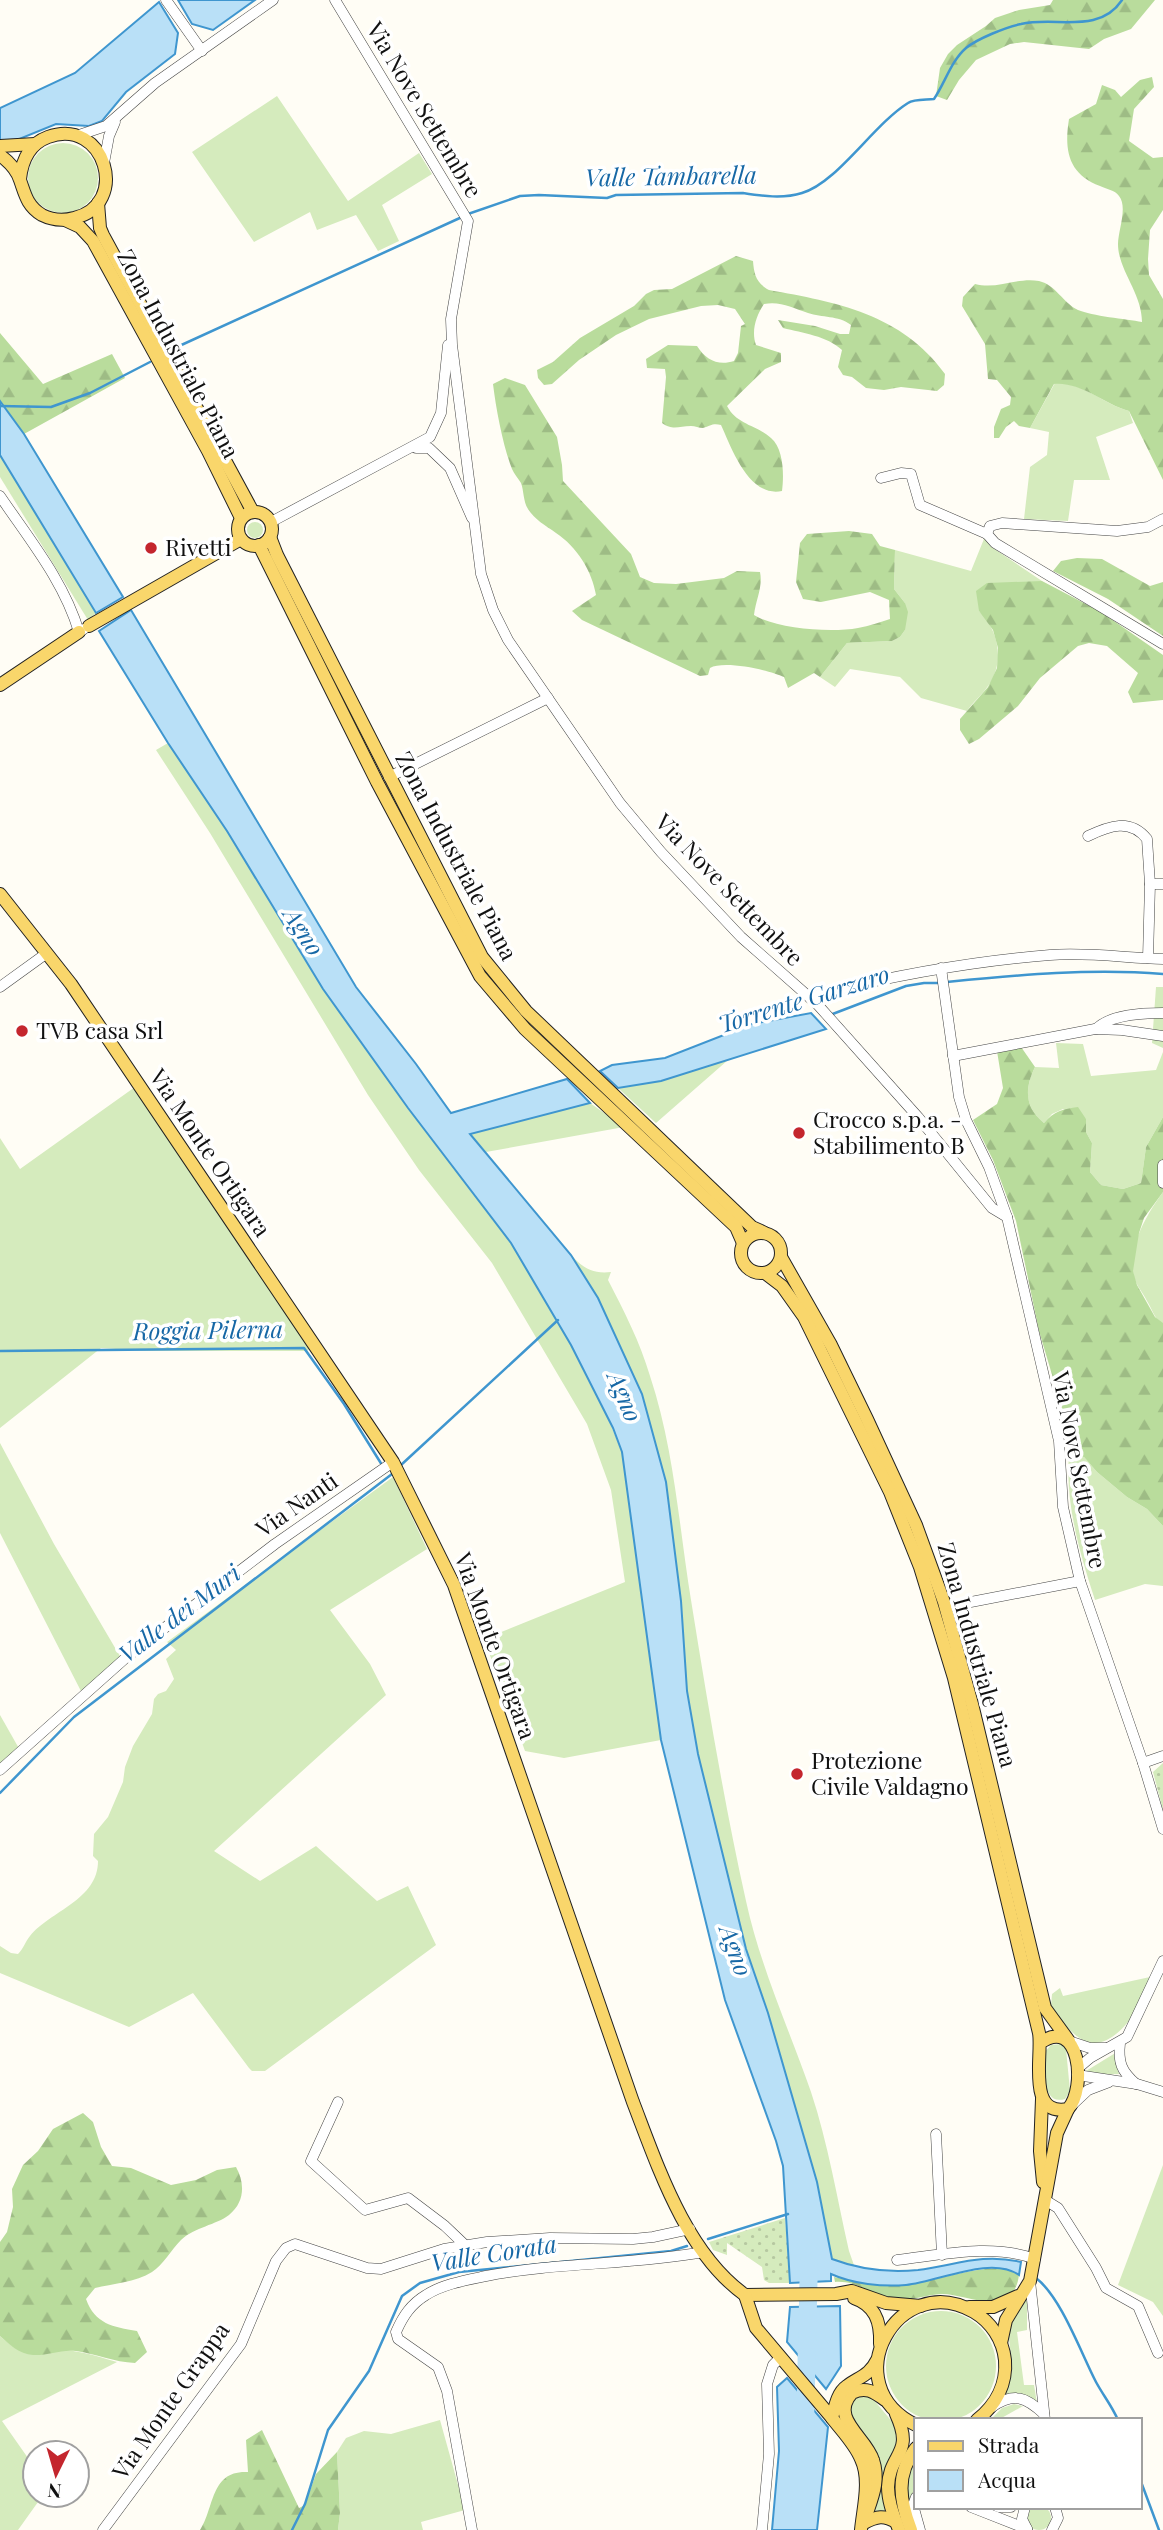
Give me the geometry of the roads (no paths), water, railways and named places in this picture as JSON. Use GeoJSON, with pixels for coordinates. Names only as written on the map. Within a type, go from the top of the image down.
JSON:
{"type":"FeatureCollection","features":[{"type":"Feature","properties":{"kind":"main road"},"geometry":{"type":"LineString","coordinates":[[0,146],[35,144],[55,135],[76,136],[93,146],[104,163]]}},
{"type":"Feature","properties":{"kind":"main road"},"geometry":{"type":"LineString","coordinates":[[20,179],[21,166],[35,144]]}},
{"type":"Feature","properties":{"kind":"main road","name":"Zona Industriale Piana"},"geometry":{"type":"LineString","coordinates":[[0,155],[20,179],[22,190],[34,209],[80,227],[93,241],[208,451],[241,519],[238,529],[241,539]]}},
{"type":"Feature","properties":{"kind":"main road","name":"Zona Industriale Piana"},"geometry":{"type":"LineString","coordinates":[[104,163],[106,183],[98,203],[103,235],[253,512]]}},
{"type":"Feature","properties":{"kind":"main road"},"geometry":{"type":"LineString","coordinates":[[65,220],[78,218],[98,203]]}},
{"type":"Feature","properties":{"kind":"main road"},"geometry":{"type":"LineString","coordinates":[[241,519],[253,512],[264,514],[271,522]]}},
{"type":"Feature","properties":{"kind":"main road","name":"Zona Industriale Piana"},"geometry":{"type":"LineString","coordinates":[[271,522],[270,537],[277,555],[482,957],[526,1011],[752,1227],[763,1232]]}},
{"type":"Feature","properties":{"kind":"main road"},"geometry":{"type":"LineString","coordinates":[[0,685],[84,629],[241,539],[249,545],[258,545],[270,537]]}},
{"type":"Feature","properties":{"kind":"main road","name":"Zona Industriale Piana"},"geometry":{"type":"LineString","coordinates":[[258,545],[469,958],[498,1001],[736,1227],[743,1243]]}},
{"type":"Feature","properties":{"kind":"main road","name":"Via Monte Ortigara"},"geometry":{"type":"LineString","coordinates":[[0,894],[71,984],[393,1462],[454,1585],[633,2102],[662,2177],[704,2252],[719,2271],[745,2295]]}},
{"type":"Feature","properties":{"kind":"main road"},"geometry":{"type":"LineString","coordinates":[[763,1232],[779,1244],[780,1257],[775,1267],[765,1273],[754,1272],[745,1266],[740,1254],[743,1243],[751,1235],[763,1232]]}},
{"type":"Feature","properties":{"kind":"main road","name":"Zona Industriale Piana"},"geometry":{"type":"LineString","coordinates":[[780,1257],[831,1346],[916,1525],[945,1607],[972,1703],[1045,2008],[1069,2041]]}},
{"type":"Feature","properties":{"kind":"main road","name":"Zona Industriale Piana"},"geometry":{"type":"LineString","coordinates":[[765,1273],[782,1286],[804,1317],[890,1492],[920,1567],[954,1678],[1040,2043],[1038,2056],[1043,2114],[1041,2151],[1045,2200]]}},
{"type":"Feature","properties":{"kind":"main road"},"geometry":{"type":"LineString","coordinates":[[979,2418],[989,2409],[1003,2385],[1005,2371],[1001,2343],[1006,2319],[1030,2281],[1056,2133],[1078,2093],[1074,2049],[1069,2041],[1051,2038],[1040,2043]]}},
{"type":"Feature","properties":{"kind":"main road"},"geometry":{"type":"LineString","coordinates":[[1042,2097],[1046,2105],[1051,2107],[1070,2107]]}},
{"type":"Feature","properties":{"kind":"main road"},"geometry":{"type":"LineString","coordinates":[[862,2528],[865,2472],[862,2459],[818,2398],[756,2328],[745,2295],[836,2294],[852,2291],[886,2303],[921,2306]]}},
{"type":"Feature","properties":{"kind":"main road"},"geometry":{"type":"LineString","coordinates":[[836,2294],[863,2301],[873,2309],[881,2330],[878,2380],[901,2426],[904,2443],[890,2476],[888,2488],[891,2508],[898,2526]]}},
{"type":"Feature","properties":{"kind":"main road"},"geometry":{"type":"LineString","coordinates":[[966,2308],[993,2307],[1021,2294]]}},
{"type":"Feature","properties":{"kind":"main road"},"geometry":{"type":"LineString","coordinates":[[756,2328],[766,2296]]}},
{"type":"Feature","properties":{"kind":"main road"},"geometry":{"type":"LineString","coordinates":[[832,2418],[838,2399],[847,2386],[872,2369],[888,2330],[903,2315],[921,2306],[951,2303],[966,2308],[981,2316],[993,2328],[1001,2343]]}},
{"type":"Feature","properties":{"kind":"main road"},"geometry":{"type":"LineString","coordinates":[[862,2528],[877,2483],[876,2470],[867,2448],[849,2426],[844,2407],[852,2393],[863,2389],[872,2390],[914,2423]]}},
{"type":"Feature","properties":{"kind":"main road"},"geometry":{"type":"LineString","coordinates":[[818,2398],[830,2402],[838,2399]]}},
{"type":"Feature","properties":{"kind":"main road"},"geometry":{"type":"LineString","coordinates":[[911,2530],[901,2503],[900,2488],[908,2460],[914,2451]]}},
{"type":"Feature","properties":{"kind":"main road"},"geometry":{"type":"LineString","coordinates":[[862,2528],[876,2517],[888,2517],[898,2526]]}},
{"type":"Feature","properties":{"kind":"street"},"geometry":{"type":"LineString","coordinates":[[166,0],[202,51]]}},
{"type":"Feature","properties":{"kind":"street"},"geometry":{"type":"LineString","coordinates":[[76,136],[106,127],[155,83],[273,0]]}},
{"type":"Feature","properties":{"kind":"street","name":"Via Nove Settembre"},"geometry":{"type":"LineString","coordinates":[[335,0],[468,220],[451,319],[481,574],[493,610],[508,640],[620,803],[661,852],[741,937],[814,1001],[918,1117],[992,1208],[1007,1217],[1059,1441],[1063,1507],[1080,1581],[1163,1829]]}},
{"type":"Feature","properties":{"kind":"street"},"geometry":{"type":"LineString","coordinates":[[104,163],[109,136],[117,118]]}},
{"type":"Feature","properties":{"kind":"street"},"geometry":{"type":"LineString","coordinates":[[271,522],[430,437],[438,422],[443,398],[451,319]]}},
{"type":"Feature","properties":{"kind":"street"},"geometry":{"type":"LineString","coordinates":[[411,448],[429,448],[450,468],[476,525]]}},
{"type":"Feature","properties":{"kind":"street"},"geometry":{"type":"LineString","coordinates":[[881,478],[901,473],[911,474],[920,505],[987,534],[995,543],[1163,644]]}},
{"type":"Feature","properties":{"kind":"street"},"geometry":{"type":"LineString","coordinates":[[0,496],[55,577],[84,629]]}},
{"type":"Feature","properties":{"kind":"street"},"geometry":{"type":"LineString","coordinates":[[987,534],[990,526],[1002,523],[1117,531],[1148,527],[1163,519]]}},
{"type":"Feature","properties":{"kind":"street"},"geometry":{"type":"LineString","coordinates":[[389,777],[548,698]]}},
{"type":"Feature","properties":{"kind":"street"},"geometry":{"type":"LineString","coordinates":[[1088,836],[1120,825],[1142,832],[1147,839],[1150,884],[1148,958]]}},
{"type":"Feature","properties":{"kind":"street"},"geometry":{"type":"LineString","coordinates":[[1150,884],[1163,884]]}},
{"type":"Feature","properties":{"kind":"street"},"geometry":{"type":"LineString","coordinates":[[0,987],[47,953]]}},
{"type":"Feature","properties":{"kind":"street"},"geometry":{"type":"LineString","coordinates":[[814,1001],[864,984],[941,968],[1052,955],[1116,955],[1163,959]]}},
{"type":"Feature","properties":{"kind":"street"},"geometry":{"type":"LineString","coordinates":[[941,968],[953,1056],[966,1120],[989,1167],[1007,1217]]}},
{"type":"Feature","properties":{"kind":"street"},"geometry":{"type":"LineString","coordinates":[[1095,1029],[1129,1016],[1163,1013]]}},
{"type":"Feature","properties":{"kind":"street"},"geometry":{"type":"LineString","coordinates":[[953,1056],[1095,1029],[1163,1036]]}},
{"type":"Feature","properties":{"kind":"street"},"geometry":{"type":"LineString","coordinates":[[1163,1165],[1163,1183]]}},
{"type":"Feature","properties":{"kind":"street","name":"Via Nanti"},"geometry":{"type":"LineString","coordinates":[[0,1770],[130,1656],[275,1544],[393,1462]]}},
{"type":"Feature","properties":{"kind":"street"},"geometry":{"type":"LineString","coordinates":[[945,1607],[1080,1581]]}},
{"type":"Feature","properties":{"kind":"street"},"geometry":{"type":"LineString","coordinates":[[1143,1763],[1163,1756]]}},
{"type":"Feature","properties":{"kind":"street"},"geometry":{"type":"LineString","coordinates":[[1069,2041],[1090,2048],[1106,2048],[1120,2043],[1132,2031],[1163,1961]]}},
{"type":"Feature","properties":{"kind":"street"},"geometry":{"type":"LineString","coordinates":[[1120,2043],[1119,2063],[1125,2075],[1137,2084]]}},
{"type":"Feature","properties":{"kind":"street"},"geometry":{"type":"LineString","coordinates":[[1077,2072],[1106,2048]]}},
{"type":"Feature","properties":{"kind":"street"},"geometry":{"type":"LineString","coordinates":[[1077,2072],[1163,2092]]}},
{"type":"Feature","properties":{"kind":"street"},"geometry":{"type":"LineString","coordinates":[[1070,2107],[1088,2090],[1116,2081]]}},
{"type":"Feature","properties":{"kind":"street"},"geometry":{"type":"LineString","coordinates":[[338,2102],[311,2161],[365,2210],[408,2198],[465,2245]]}},
{"type":"Feature","properties":{"kind":"street"},"geometry":{"type":"LineString","coordinates":[[936,2134],[942,2255]]}},
{"type":"Feature","properties":{"kind":"street"},"geometry":{"type":"LineString","coordinates":[[1045,2200],[1058,2208],[1096,2268],[1105,2288],[1138,2306],[1158,2353]]}},
{"type":"Feature","properties":{"kind":"street","name":"Via Monte Grappa"},"geometry":{"type":"LineString","coordinates":[[103,2530],[240,2344],[276,2261],[286,2248],[303,2244],[333,2258],[381,2269],[465,2245],[506,2239],[653,2237],[690,2229]]}},
{"type":"Feature","properties":{"kind":"street"},"geometry":{"type":"LineString","coordinates":[[897,2260],[989,2251],[1013,2252],[1034,2262]]}},
{"type":"Feature","properties":{"kind":"street"},"geometry":{"type":"LineString","coordinates":[[472,2530],[447,2391],[438,2367],[398,2339],[396,2332],[412,2305],[428,2293],[465,2280],[505,2272],[704,2252]]}},
{"type":"Feature","properties":{"kind":"street"},"geometry":{"type":"LineString","coordinates":[[1030,2281],[1044,2417]]}},
{"type":"Feature","properties":{"kind":"street"},"geometry":{"type":"LineString","coordinates":[[762,2530],[770,2433],[767,2384],[773,2365],[783,2358]]}},
{"type":"Feature","properties":{"kind":"street"},"geometry":{"type":"LineString","coordinates":[[989,2409],[1003,2399],[1013,2397],[1024,2399],[1044,2417]]}},
{"type":"Feature","properties":{"kind":"street"},"geometry":{"type":"LineString","coordinates":[[914,2509],[920,2530]]}},
{"type":"Feature","properties":{"kind":"street"},"geometry":{"type":"LineString","coordinates":[[976,2509],[1028,2529]]}},
{"type":"Feature","properties":{"kind":"street"},"geometry":{"type":"LineString","coordinates":[[1025,2509],[1023,2519],[1028,2529]]}},
{"type":"Feature","properties":{"kind":"water"},"geometry":{"type":"Polygon","coordinates":[[[178,0],[255,0],[213,30],[192,24],[178,0]]]}},
{"type":"Feature","properties":{"kind":"water"},"geometry":{"type":"Polygon","coordinates":[[[159,2],[178,33],[175,54],[126,92],[102,121],[89,126],[56,124],[12,142],[0,140],[0,108],[75,73],[159,2]]]}},
{"type":"Feature","properties":{"kind":"water"},"geometry":{"type":"Polygon","coordinates":[[[0,401],[24,434],[123,597],[96,613],[0,455],[0,401]]]}},
{"type":"Feature","properties":{"kind":"water"},"geometry":{"type":"Polygon","coordinates":[[[131,610],[356,987],[451,1113],[567,1079],[590,1103],[470,1134],[571,1255],[598,1298],[642,1394],[666,1482],[681,1601],[687,1691],[698,1754],[746,1949],[768,2013],[817,2182],[832,2259],[874,2270],[896,2271],[981,2259],[1007,2260],[1021,2262],[1019,2275],[994,2268],[964,2271],[906,2285],[868,2284],[831,2274],[831,2281],[790,2283],[783,2166],[725,2000],[661,1740],[622,1452],[613,1428],[571,1345],[511,1243],[408,1108],[323,989],[227,831],[168,743],[99,631],[131,610]]]}},
{"type":"Feature","properties":{"kind":"water"},"geometry":{"type":"Polygon","coordinates":[[[811,1013],[826,1029],[661,1081],[618,1088],[600,1071],[612,1065],[665,1058],[752,1024],[811,1013]]]}},
{"type":"Feature","properties":{"kind":"water"},"geometry":{"type":"Polygon","coordinates":[[[840,2306],[841,2366],[826,2389],[787,2342],[790,2307],[840,2306]]]}},
{"type":"Feature","properties":{"kind":"water"},"geometry":{"type":"Polygon","coordinates":[[[787,2378],[828,2427],[817,2530],[772,2530],[779,2451],[777,2387],[787,2378]]]}},
{"type":"Feature","properties":{"kind":"waterway","name":"Valle Tambarella"},"geometry":{"type":"LineString","coordinates":[[468,214],[520,196],[607,198],[616,195],[743,193],[780,196],[802,193],[828,178],[908,103],[934,99],[956,59],[966,48],[992,34],[1021,24],[1089,21],[1112,11],[1122,0]]}},
{"type":"Feature","properties":{"kind":"waterway","name":"Valle Tambarella"},"geometry":{"type":"LineString","coordinates":[[177,347],[462,217]]}},
{"type":"Feature","properties":{"kind":"waterway","name":"Valle Tambarella"},"geometry":{"type":"LineString","coordinates":[[0,406],[51,407],[90,393],[150,362]]}},
{"type":"Feature","properties":{"kind":"waterway","name":"Torrente Garzaro"},"geometry":{"type":"LineString","coordinates":[[946,982],[1082,972],[1163,974]]}},
{"type":"Feature","properties":{"kind":"waterway","name":"Torrente Garzaro"},"geometry":{"type":"LineString","coordinates":[[830,1015],[906,986],[940,983]]}},
{"type":"Feature","properties":{"kind":"waterway","name":"Valle dei Muri"},"geometry":{"type":"LineString","coordinates":[[401,1465],[558,1320]]}},
{"type":"Feature","properties":{"kind":"waterway","name":"Roggia Pilerna"},"geometry":{"type":"LineString","coordinates":[[0,1351],[304,1348],[344,1404],[382,1465]]}},
{"type":"Feature","properties":{"kind":"waterway","name":"Valle dei Muri"},"geometry":{"type":"LineString","coordinates":[[0,1793],[74,1717],[392,1474]]}},
{"type":"Feature","properties":{"kind":"waterway","name":"Valle Corata"},"geometry":{"type":"LineString","coordinates":[[708,2239],[788,2214]]}},
{"type":"Feature","properties":{"kind":"waterway","name":"Valle Corata"},"geometry":{"type":"LineString","coordinates":[[292,2530],[305,2504],[328,2430],[369,2371],[402,2296],[420,2283],[459,2272],[671,2251],[687,2246]]}},
{"type":"Feature","properties":{"kind":"waterway","name":"Agno"},"geometry":{"type":"LineString","coordinates":[[805,2425],[809,2261]]}},
{"type":"Feature","properties":{"kind":"waterway"},"geometry":{"type":"LineString","coordinates":[[1036,2278],[1054,2298],[1117,2418]]}},
{"type":"Feature","properties":{"kind":"waterway"},"geometry":{"type":"LineString","coordinates":[[1142,2484],[1159,2530]]}},
{"type":"Feature","properties":{"kind":"place","name":"Rivetti"},"geometry":{"type":"Point","coordinates":[151,548]}},
{"type":"Feature","properties":{"kind":"place","name":"TVB casa Srl"},"geometry":{"type":"Point","coordinates":[22,1031]}},
{"type":"Feature","properties":{"kind":"place","name":"Crocco s.p.a. - Stabilimento B"},"geometry":{"type":"Point","coordinates":[799,1133]}},
{"type":"Feature","properties":{"kind":"place","name":"Protezione Civile Valdagno"},"geometry":{"type":"Point","coordinates":[797,1774]}}]}
